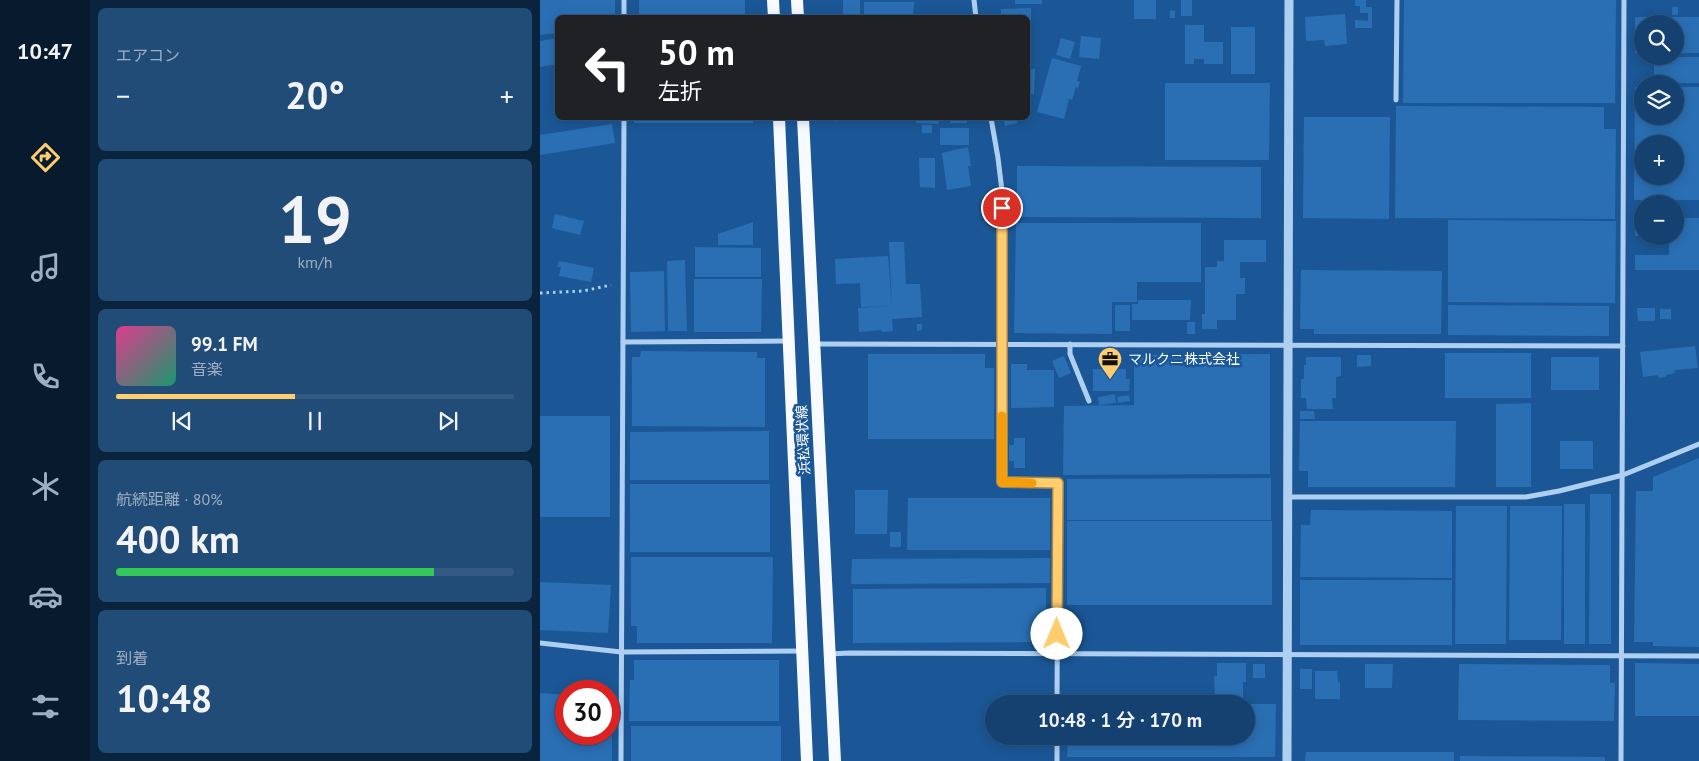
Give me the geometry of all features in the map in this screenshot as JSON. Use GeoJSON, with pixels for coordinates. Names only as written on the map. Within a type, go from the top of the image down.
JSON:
{"type":"FeatureCollection","features":[{"type":"Feature","properties":{"kind":"main road"},"geometry":{"type":"LineString","coordinates":[[773,0],[774,15]]}},
{"type":"Feature","properties":{"kind":"main road"},"geometry":{"type":"LineString","coordinates":[[798,0],[798,15]]}},
{"type":"Feature","properties":{"kind":"main road","name":"浜松環状線"},"geometry":{"type":"LineString","coordinates":[[778,120],[807,761]]}},
{"type":"Feature","properties":{"kind":"main road","name":"浜松環状線"},"geometry":{"type":"LineString","coordinates":[[803,120],[835,761]]}},
{"type":"Feature","properties":{"kind":"street"},"geometry":{"type":"LineString","coordinates":[[624,0],[624,15]]}},
{"type":"Feature","properties":{"kind":"street"},"geometry":{"type":"LineString","coordinates":[[974,0],[976,15]]}},
{"type":"Feature","properties":{"kind":"street"},"geometry":{"type":"LineString","coordinates":[[1287,761],[1289,0]]}},
{"type":"Feature","properties":{"kind":"street"},"geometry":{"type":"LineString","coordinates":[[1396,100],[1397,0]]}},
{"type":"Feature","properties":{"kind":"street"},"geometry":{"type":"LineString","coordinates":[[1621,761],[1624,0]]}},
{"type":"Feature","properties":{"kind":"street"},"geometry":{"type":"LineString","coordinates":[[621,761],[624,120]]}},
{"type":"Feature","properties":{"kind":"street"},"geometry":{"type":"LineString","coordinates":[[991,120],[1002,191],[1002,482],[1058,483],[1057,695]]}},
{"type":"Feature","properties":{"kind":"street"},"geometry":{"type":"LineString","coordinates":[[622,342],[788,341]]}},
{"type":"Feature","properties":{"kind":"street"},"geometry":{"type":"LineString","coordinates":[[814,344],[1623,346]]}},
{"type":"Feature","properties":{"kind":"street"},"geometry":{"type":"LineString","coordinates":[[1070,344],[1070,354],[1089,401]]}},
{"type":"Feature","properties":{"kind":"street"},"geometry":{"type":"LineString","coordinates":[[1288,497],[1526,496],[1559,491],[1622,475],[1699,444]]}},
{"type":"Feature","properties":{"kind":"street"},"geometry":{"type":"LineString","coordinates":[[540,643],[621,652],[802,651]]}},
{"type":"Feature","properties":{"kind":"street"},"geometry":{"type":"LineString","coordinates":[[829,654],[1057,653],[1699,656]]}},
{"type":"Feature","properties":{"kind":"street"},"geometry":{"type":"LineString","coordinates":[[1057,745],[1057,761]]}},
{"type":"Feature","properties":{"kind":"path"},"geometry":{"type":"LineString","coordinates":[[540,294],[583,292],[623,283]]}},
{"type":"Feature","properties":{"kind":"building"},"geometry":{"type":"Polygon","coordinates":[[[540,0],[615,0],[615,15],[555,15],[555,33],[540,35],[540,0]]]}},
{"type":"Feature","properties":{"kind":"building"},"geometry":{"type":"Polygon","coordinates":[[[639,0],[745,0],[745,15],[639,15],[639,0]]]}},
{"type":"Feature","properties":{"kind":"building"},"geometry":{"type":"Polygon","coordinates":[[[843,0],[860,0],[860,15],[843,15],[843,0]]]}},
{"type":"Feature","properties":{"kind":"building"},"geometry":{"type":"Polygon","coordinates":[[[1015,0],[1042,0],[1042,4],[1015,4],[1015,0]]]}},
{"type":"Feature","properties":{"kind":"building"},"geometry":{"type":"Polygon","coordinates":[[[1134,0],[1156,0],[1156,19],[1134,19],[1134,0]]]}},
{"type":"Feature","properties":{"kind":"building"},"geometry":{"type":"Polygon","coordinates":[[[1181,0],[1192,0],[1192,16],[1181,16],[1181,0]]]}},
{"type":"Feature","properties":{"kind":"building"},"geometry":{"type":"Polygon","coordinates":[[[1355,0],[1366,0],[1366,7],[1372,7],[1372,28],[1355,28],[1355,20],[1368,21],[1368,13],[1360,13],[1360,6],[1355,6],[1355,0]]]}},
{"type":"Feature","properties":{"kind":"building"},"geometry":{"type":"Polygon","coordinates":[[[1404,0],[1616,0],[1615,103],[1403,103],[1404,0]]]}},
{"type":"Feature","properties":{"kind":"building"},"geometry":{"type":"Polygon","coordinates":[[[864,2],[914,2],[913,15],[864,15],[864,2]]]}},
{"type":"Feature","properties":{"kind":"building"},"geometry":{"type":"Polygon","coordinates":[[[1672,7],[1678,7],[1678,15],[1672,15],[1672,7]]]}},
{"type":"Feature","properties":{"kind":"building"},"geometry":{"type":"Polygon","coordinates":[[[1031,8],[1031,25],[1030,15],[1001,15],[1001,9],[1031,8]]]}},
{"type":"Feature","properties":{"kind":"building"},"geometry":{"type":"Polygon","coordinates":[[[1170,10],[1175,11],[1175,18],[1170,18],[1170,10]]]}},
{"type":"Feature","properties":{"kind":"building"},"geometry":{"type":"Polygon","coordinates":[[[1345,14],[1347,44],[1325,46],[1324,40],[1306,41],[1305,17],[1345,14]]]}},
{"type":"Feature","properties":{"kind":"building"},"geometry":{"type":"Polygon","coordinates":[[[1684,17],[1699,17],[1699,53],[1684,53],[1684,17]]]}},
{"type":"Feature","properties":{"kind":"building"},"geometry":{"type":"Polygon","coordinates":[[[1185,25],[1204,25],[1204,42],[1223,42],[1223,64],[1204,64],[1204,59],[1194,59],[1194,64],[1185,64],[1185,25]]]}},
{"type":"Feature","properties":{"kind":"building"},"geometry":{"type":"Polygon","coordinates":[[[1231,27],[1255,27],[1255,74],[1231,74],[1231,27]]]}},
{"type":"Feature","properties":{"kind":"building"},"geometry":{"type":"Polygon","coordinates":[[[1081,36],[1101,38],[1099,59],[1079,57],[1081,36]]]}},
{"type":"Feature","properties":{"kind":"building"},"geometry":{"type":"Polygon","coordinates":[[[555,38],[555,64],[540,67],[540,41],[555,38]]]}},
{"type":"Feature","properties":{"kind":"building"},"geometry":{"type":"Polygon","coordinates":[[[1061,38],[1075,42],[1070,59],[1056,55],[1061,38]]]}},
{"type":"Feature","properties":{"kind":"building"},"geometry":{"type":"Polygon","coordinates":[[[1684,57],[1699,57],[1699,83],[1684,83],[1684,75],[1654,75],[1654,65],[1684,65],[1684,57]]]}},
{"type":"Feature","properties":{"kind":"building"},"geometry":{"type":"Polygon","coordinates":[[[1052,58],[1081,66],[1077,81],[1080,82],[1078,88],[1076,87],[1072,100],[1069,99],[1064,119],[1037,112],[1052,58]]]}},
{"type":"Feature","properties":{"kind":"building"},"geometry":{"type":"Polygon","coordinates":[[[1030,69],[1035,69],[1034,94],[1030,94],[1030,69]]]}},
{"type":"Feature","properties":{"kind":"building"},"geometry":{"type":"Polygon","coordinates":[[[1165,83],[1270,83],[1269,160],[1165,160],[1165,83]]]}},
{"type":"Feature","properties":{"kind":"building"},"geometry":{"type":"Polygon","coordinates":[[[1684,87],[1699,87],[1699,200],[1684,200],[1684,195],[1634,195],[1634,185],[1684,185],[1684,135],[1635,135],[1635,125],[1684,125],[1684,87]]]}},
{"type":"Feature","properties":{"kind":"building"},"geometry":{"type":"Polygon","coordinates":[[[1396,106],[1604,107],[1604,129],[1616,129],[1615,219],[1395,218],[1396,106]]]}},
{"type":"Feature","properties":{"kind":"building"},"geometry":{"type":"Polygon","coordinates":[[[1304,117],[1390,117],[1389,219],[1303,218],[1304,117]]]}},
{"type":"Feature","properties":{"kind":"building"},"geometry":{"type":"Polygon","coordinates":[[[634,120],[753,120],[753,123],[634,123],[634,120]]]}},
{"type":"Feature","properties":{"kind":"building"},"geometry":{"type":"Polygon","coordinates":[[[916,120],[938,120],[939,124],[916,123],[916,120]]]}},
{"type":"Feature","properties":{"kind":"building"},"geometry":{"type":"Polygon","coordinates":[[[950,120],[967,120],[967,123],[950,123],[950,120]]]}},
{"type":"Feature","properties":{"kind":"building"},"geometry":{"type":"Polygon","coordinates":[[[1004,120],[1016,120],[1017,123],[1005,126],[1004,120]]]}},
{"type":"Feature","properties":{"kind":"building"},"geometry":{"type":"Polygon","coordinates":[[[612,124],[615,143],[540,155],[540,135],[612,124]]]}},
{"type":"Feature","properties":{"kind":"building"},"geometry":{"type":"Polygon","coordinates":[[[922,125],[932,125],[932,133],[922,133],[922,125]]]}},
{"type":"Feature","properties":{"kind":"building"},"geometry":{"type":"Polygon","coordinates":[[[940,128],[969,128],[969,145],[940,145],[940,128]]]}},
{"type":"Feature","properties":{"kind":"building"},"geometry":{"type":"Polygon","coordinates":[[[968,147],[971,166],[968,166],[971,186],[947,190],[942,153],[968,147]]]}},
{"type":"Feature","properties":{"kind":"building"},"geometry":{"type":"Polygon","coordinates":[[[919,158],[935,158],[935,188],[920,187],[919,158]]]}},
{"type":"Feature","properties":{"kind":"building"},"geometry":{"type":"Polygon","coordinates":[[[1017,166],[1261,167],[1261,218],[1017,217],[1017,166]]]}},
{"type":"Feature","properties":{"kind":"building"},"geometry":{"type":"Polygon","coordinates":[[[555,214],[584,221],[580,235],[552,228],[555,214]]]}},
{"type":"Feature","properties":{"kind":"building"},"geometry":{"type":"Polygon","coordinates":[[[1684,218],[1699,218],[1699,270],[1635,270],[1635,255],[1669,255],[1669,245],[1684,245],[1684,218]]]}},
{"type":"Feature","properties":{"kind":"building"},"geometry":{"type":"Polygon","coordinates":[[[1448,220],[1616,221],[1615,303],[1448,302],[1448,220]]]}},
{"type":"Feature","properties":{"kind":"building"},"geometry":{"type":"Polygon","coordinates":[[[753,222],[753,245],[718,245],[718,234],[753,222]]]}},
{"type":"Feature","properties":{"kind":"building"},"geometry":{"type":"Polygon","coordinates":[[[1016,223],[1201,223],[1201,282],[1137,282],[1137,302],[1112,302],[1112,334],[1014,333],[1016,223]]]}},
{"type":"Feature","properties":{"kind":"building"},"geometry":{"type":"Polygon","coordinates":[[[1224,240],[1266,240],[1266,262],[1240,262],[1240,278],[1245,278],[1245,294],[1236,294],[1236,320],[1217,320],[1217,329],[1202,329],[1202,314],[1205,314],[1205,267],[1217,267],[1217,261],[1224,261],[1224,240]]]}},
{"type":"Feature","properties":{"kind":"building"},"geometry":{"type":"Polygon","coordinates":[[[889,242],[904,242],[906,284],[920,284],[922,317],[892,319],[893,331],[859,332],[858,308],[888,306],[861,307],[860,283],[836,284],[835,259],[888,256],[892,306],[889,242]]]}},
{"type":"Feature","properties":{"kind":"building"},"geometry":{"type":"Polygon","coordinates":[[[695,247],[761,248],[761,277],[695,277],[695,247]]]}},
{"type":"Feature","properties":{"kind":"building"},"geometry":{"type":"Polygon","coordinates":[[[685,260],[687,331],[668,331],[667,261],[685,260]]]}},
{"type":"Feature","properties":{"kind":"building"},"geometry":{"type":"Polygon","coordinates":[[[559,261],[594,268],[591,282],[559,276],[561,267],[557,267],[559,261]]]}},
{"type":"Feature","properties":{"kind":"building"},"geometry":{"type":"Polygon","coordinates":[[[1301,270],[1442,271],[1441,334],[1314,334],[1314,329],[1300,329],[1301,270]]]}},
{"type":"Feature","properties":{"kind":"building"},"geometry":{"type":"Polygon","coordinates":[[[664,271],[665,331],[631,332],[630,272],[664,271]]]}},
{"type":"Feature","properties":{"kind":"building"},"geometry":{"type":"Polygon","coordinates":[[[694,279],[762,279],[761,332],[694,332],[694,279]]]}},
{"type":"Feature","properties":{"kind":"building"},"geometry":{"type":"Polygon","coordinates":[[[1138,300],[1191,300],[1190,320],[1132,320],[1132,304],[1138,304],[1138,300]]]}},
{"type":"Feature","properties":{"kind":"building"},"geometry":{"type":"Polygon","coordinates":[[[1115,305],[1130,305],[1130,331],[1115,331],[1115,305]]]}},
{"type":"Feature","properties":{"kind":"building"},"geometry":{"type":"Polygon","coordinates":[[[1448,305],[1609,306],[1609,336],[1448,335],[1448,305]]]}},
{"type":"Feature","properties":{"kind":"building"},"geometry":{"type":"Polygon","coordinates":[[[1637,308],[1655,308],[1655,321],[1638,321],[1637,308]]]}},
{"type":"Feature","properties":{"kind":"building"},"geometry":{"type":"Polygon","coordinates":[[[1660,309],[1671,309],[1671,319],[1660,319],[1660,309]]]}},
{"type":"Feature","properties":{"kind":"building"},"geometry":{"type":"Polygon","coordinates":[[[1187,322],[1195,322],[1195,334],[1187,334],[1187,322]]]}},
{"type":"Feature","properties":{"kind":"building"},"geometry":{"type":"Polygon","coordinates":[[[917,324],[922,324],[922,330],[917,331],[917,324]]]}},
{"type":"Feature","properties":{"kind":"building"},"geometry":{"type":"Polygon","coordinates":[[[1695,346],[1698,368],[1674,370],[1675,373],[1666,375],[1666,377],[1659,378],[1658,375],[1643,377],[1640,352],[1695,346]]]}},
{"type":"Feature","properties":{"kind":"building"},"geometry":{"type":"Polygon","coordinates":[[[641,351],[757,352],[757,358],[765,358],[765,427],[632,426],[632,357],[640,357],[641,351]]]}},
{"type":"Feature","properties":{"kind":"building"},"geometry":{"type":"Polygon","coordinates":[[[1445,353],[1531,353],[1531,398],[1445,398],[1445,353]]]}},
{"type":"Feature","properties":{"kind":"building"},"geometry":{"type":"Polygon","coordinates":[[[868,354],[985,354],[985,368],[994,368],[994,439],[868,439],[868,354]]]}},
{"type":"Feature","properties":{"kind":"building"},"geometry":{"type":"Polygon","coordinates":[[[1270,354],[1270,474],[1063,475],[1064,406],[1134,405],[1134,355],[1270,354]]]}},
{"type":"Feature","properties":{"kind":"building"},"geometry":{"type":"Polygon","coordinates":[[[1357,355],[1371,355],[1371,366],[1357,367],[1357,355]]]}},
{"type":"Feature","properties":{"kind":"building"},"geometry":{"type":"Polygon","coordinates":[[[1064,356],[1071,373],[1059,378],[1052,361],[1064,356]]]}},
{"type":"Feature","properties":{"kind":"building"},"geometry":{"type":"Polygon","coordinates":[[[1306,357],[1341,357],[1341,376],[1336,377],[1336,398],[1332,398],[1333,409],[1307,409],[1306,398],[1301,398],[1301,379],[1304,379],[1306,357]]]}},
{"type":"Feature","properties":{"kind":"building"},"geometry":{"type":"Polygon","coordinates":[[[1551,357],[1599,357],[1599,390],[1551,390],[1551,357]]]}},
{"type":"Feature","properties":{"kind":"building"},"geometry":{"type":"Polygon","coordinates":[[[1011,364],[1027,364],[1027,370],[1054,370],[1054,407],[1011,408],[1011,364]]]}},
{"type":"Feature","properties":{"kind":"building"},"geometry":{"type":"Polygon","coordinates":[[[1093,369],[1126,369],[1126,379],[1130,379],[1129,391],[1093,391],[1093,369]]]}},
{"type":"Feature","properties":{"kind":"building"},"geometry":{"type":"Polygon","coordinates":[[[1115,394],[1116,403],[1099,405],[1098,397],[1115,394]]]}},
{"type":"Feature","properties":{"kind":"building"},"geometry":{"type":"Polygon","coordinates":[[[1129,395],[1130,401],[1118,403],[1117,397],[1129,395]]]}},
{"type":"Feature","properties":{"kind":"building"},"geometry":{"type":"Polygon","coordinates":[[[1531,403],[1531,487],[1496,487],[1496,404],[1531,403]]]}},
{"type":"Feature","properties":{"kind":"building"},"geometry":{"type":"Polygon","coordinates":[[[1300,411],[1314,411],[1315,419],[1300,419],[1300,411]]]}},
{"type":"Feature","properties":{"kind":"building"},"geometry":{"type":"Polygon","coordinates":[[[540,416],[610,416],[610,517],[540,517],[540,416]]]}},
{"type":"Feature","properties":{"kind":"building"},"geometry":{"type":"Polygon","coordinates":[[[1300,421],[1456,421],[1455,487],[1308,487],[1308,471],[1299,471],[1300,421]]]}},
{"type":"Feature","properties":{"kind":"building"},"geometry":{"type":"Polygon","coordinates":[[[769,431],[769,480],[630,480],[630,432],[769,431]]]}},
{"type":"Feature","properties":{"kind":"building"},"geometry":{"type":"Polygon","coordinates":[[[1014,438],[1025,438],[1025,468],[1014,468],[1014,461],[1009,461],[1009,445],[1014,445],[1014,438]]]}},
{"type":"Feature","properties":{"kind":"building"},"geometry":{"type":"Polygon","coordinates":[[[1560,441],[1593,441],[1593,469],[1560,469],[1560,441]]]}},
{"type":"Feature","properties":{"kind":"building"},"geometry":{"type":"Polygon","coordinates":[[[1699,458],[1699,647],[1653,646],[1653,642],[1634,642],[1636,491],[1653,491],[1653,477],[1699,458]]]}},
{"type":"Feature","properties":{"kind":"building"},"geometry":{"type":"Polygon","coordinates":[[[1271,478],[1271,520],[1067,520],[1067,479],[1271,478]]]}},
{"type":"Feature","properties":{"kind":"building"},"geometry":{"type":"Polygon","coordinates":[[[630,484],[770,484],[770,552],[630,552],[630,484]]]}},
{"type":"Feature","properties":{"kind":"building"},"geometry":{"type":"Polygon","coordinates":[[[855,490],[888,490],[887,534],[855,534],[855,490]]]}},
{"type":"Feature","properties":{"kind":"building"},"geometry":{"type":"Polygon","coordinates":[[[1590,494],[1611,494],[1611,644],[1589,644],[1590,494]]]}},
{"type":"Feature","properties":{"kind":"building"},"geometry":{"type":"Polygon","coordinates":[[[908,498],[1050,498],[1050,550],[907,550],[908,498]]]}},
{"type":"Feature","properties":{"kind":"building"},"geometry":{"type":"Polygon","coordinates":[[[1564,504],[1585,504],[1585,644],[1564,644],[1564,504]]]}},
{"type":"Feature","properties":{"kind":"building"},"geometry":{"type":"Polygon","coordinates":[[[1456,506],[1507,506],[1506,644],[1455,644],[1456,506]]]}},
{"type":"Feature","properties":{"kind":"building"},"geometry":{"type":"Polygon","coordinates":[[[1510,506],[1562,506],[1561,640],[1509,640],[1510,506]]]}},
{"type":"Feature","properties":{"kind":"building"},"geometry":{"type":"Polygon","coordinates":[[[1311,510],[1452,511],[1452,578],[1300,577],[1301,525],[1310,525],[1311,510]]]}},
{"type":"Feature","properties":{"kind":"building"},"geometry":{"type":"Polygon","coordinates":[[[1067,521],[1272,521],[1272,605],[1067,605],[1067,521]]]}},
{"type":"Feature","properties":{"kind":"building"},"geometry":{"type":"Polygon","coordinates":[[[890,532],[901,532],[901,547],[890,547],[890,532]]]}},
{"type":"Feature","properties":{"kind":"building"},"geometry":{"type":"Polygon","coordinates":[[[631,557],[773,557],[772,643],[637,643],[637,626],[631,626],[631,557]]]}},
{"type":"Feature","properties":{"kind":"building"},"geometry":{"type":"Polygon","coordinates":[[[1050,558],[1050,583],[851,584],[852,559],[1050,558]]]}},
{"type":"Feature","properties":{"kind":"building"},"geometry":{"type":"Polygon","coordinates":[[[1300,580],[1452,580],[1452,645],[1300,645],[1300,580]]]}},
{"type":"Feature","properties":{"kind":"building"},"geometry":{"type":"Polygon","coordinates":[[[540,582],[611,585],[608,633],[540,630],[540,582]]]}},
{"type":"Feature","properties":{"kind":"building"},"geometry":{"type":"Polygon","coordinates":[[[1046,588],[1046,642],[853,643],[853,589],[1046,588]]]}},
{"type":"Feature","properties":{"kind":"building"},"geometry":{"type":"Polygon","coordinates":[[[634,660],[779,660],[779,721],[629,721],[630,680],[634,680],[634,660]]]}},
{"type":"Feature","properties":{"kind":"building"},"geometry":{"type":"Polygon","coordinates":[[[1217,663],[1246,663],[1246,682],[1243,682],[1243,695],[1215,695],[1214,676],[1217,676],[1217,663]]]}},
{"type":"Feature","properties":{"kind":"building"},"geometry":{"type":"Polygon","coordinates":[[[1635,663],[1699,664],[1699,716],[1635,716],[1635,663]]]}},
{"type":"Feature","properties":{"kind":"building"},"geometry":{"type":"Polygon","coordinates":[[[1253,664],[1265,664],[1265,678],[1253,678],[1253,664]]]}},
{"type":"Feature","properties":{"kind":"building"},"geometry":{"type":"Polygon","coordinates":[[[1365,664],[1393,664],[1392,688],[1365,688],[1365,664]]]}},
{"type":"Feature","properties":{"kind":"building"},"geometry":{"type":"Polygon","coordinates":[[[1459,664],[1610,665],[1610,683],[1615,683],[1614,721],[1458,720],[1459,664]]]}},
{"type":"Feature","properties":{"kind":"building"},"geometry":{"type":"Polygon","coordinates":[[[1300,669],[1312,669],[1312,689],[1300,689],[1300,669]]]}},
{"type":"Feature","properties":{"kind":"building"},"geometry":{"type":"Polygon","coordinates":[[[1315,671],[1337,671],[1338,682],[1340,682],[1340,699],[1315,699],[1315,671]]]}},
{"type":"Feature","properties":{"kind":"building"},"geometry":{"type":"Polygon","coordinates":[[[540,693],[555,694],[555,745],[612,745],[612,761],[540,761],[540,693]]]}},
{"type":"Feature","properties":{"kind":"building"},"geometry":{"type":"Polygon","coordinates":[[[1255,704],[1276,704],[1275,757],[1067,757],[1068,745],[1255,745],[1255,704]]]}},
{"type":"Feature","properties":{"kind":"building"},"geometry":{"type":"Polygon","coordinates":[[[631,726],[781,726],[781,761],[631,761],[631,726]]]}},
{"type":"Feature","properties":{"kind":"building"},"geometry":{"type":"Polygon","coordinates":[[[1306,752],[1454,752],[1454,761],[1305,761],[1306,752]]]}},
{"type":"Feature","properties":{"kind":"building"},"geometry":{"type":"Polygon","coordinates":[[[1460,756],[1605,757],[1605,761],[1460,761],[1460,756]]]}},
{"type":"Feature","properties":{"kind":"slow traffic"},"geometry":{"type":"LineString","coordinates":[[1002,416],[1002,482],[1032,483]]}},
{"type":"Feature","properties":{"kind":"place","name":"マルクニ株式会社"},"geometry":{"type":"Point","coordinates":[1110,380]}},
{"type":"Feature","properties":{"kind":"route"},"geometry":{"type":"LineString","coordinates":[[1002,208],[1002,482],[1058,483],[1057,634]]}}]}
